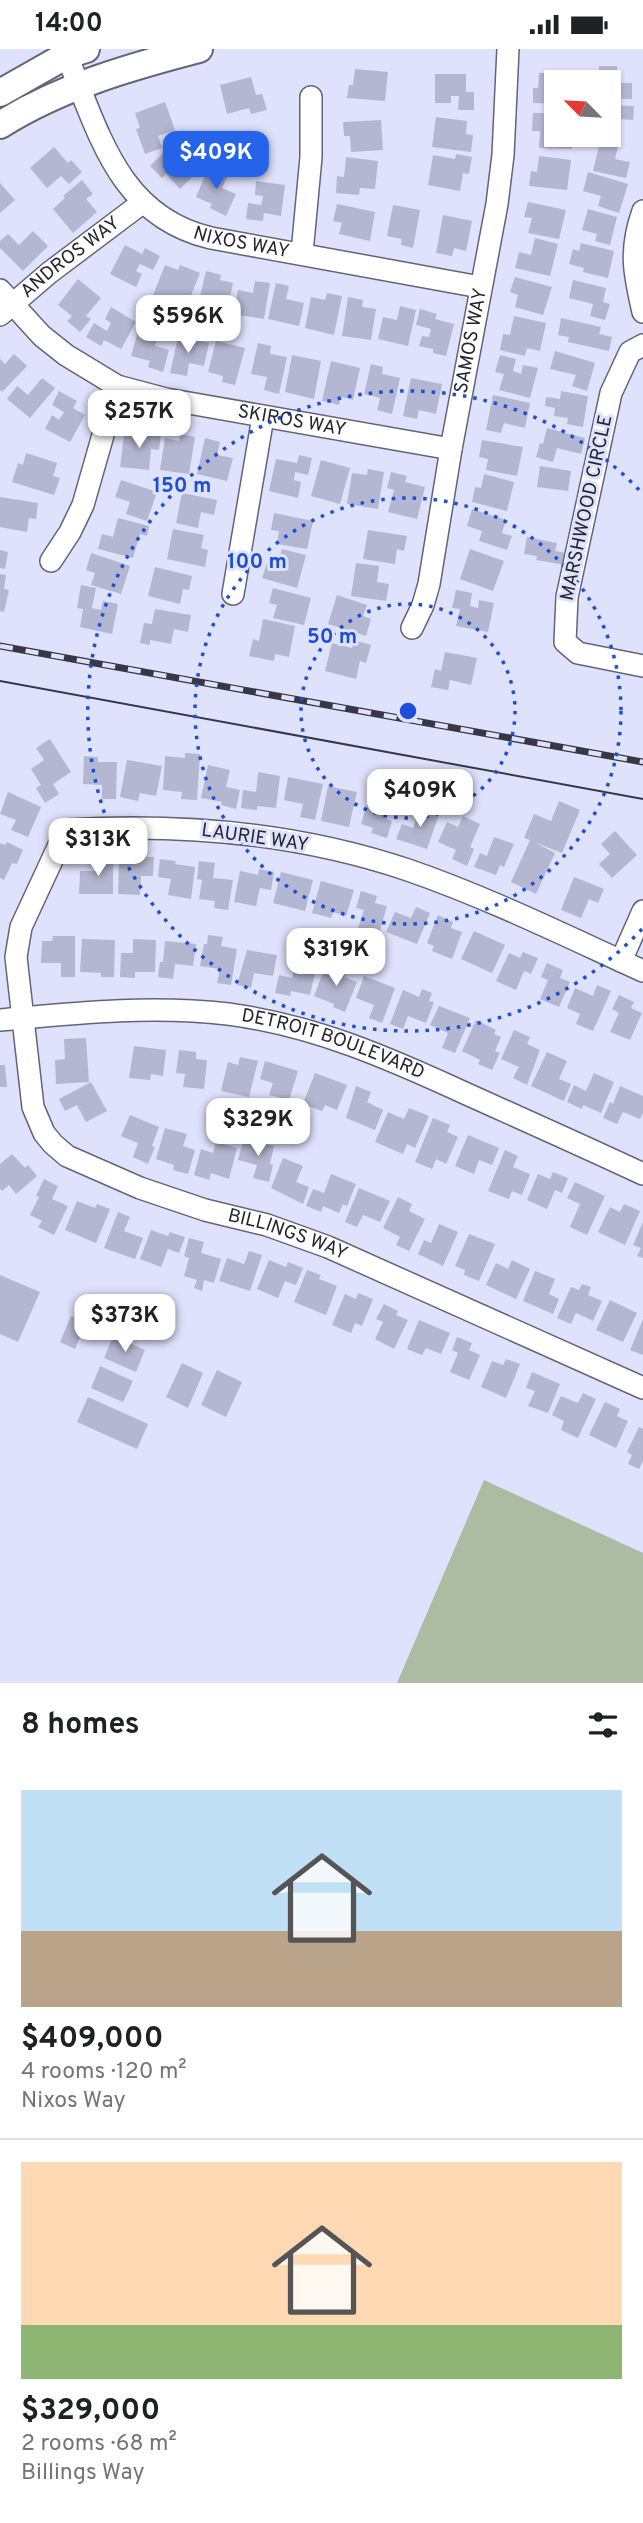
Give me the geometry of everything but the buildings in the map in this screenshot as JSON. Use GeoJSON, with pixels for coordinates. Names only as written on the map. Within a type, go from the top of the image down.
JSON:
{"type":"FeatureCollection","features":[{"type":"Feature","properties":{"kind":"main road"},"geometry":{"type":"LineString","coordinates":[[0,125],[29,107],[79,85],[199,49]]}},
{"type":"Feature","properties":{"kind":"main road"},"geometry":{"type":"LineString","coordinates":[[0,93],[72,51]]}},
{"type":"Feature","properties":{"kind":"street","name":"SAMOS WAY"},"geometry":{"type":"LineString","coordinates":[[412,628],[429,584],[450,449],[497,204],[503,155],[508,49]]}},
{"type":"Feature","properties":{"kind":"street","name":"NIXOS WAY"},"geometry":{"type":"LineString","coordinates":[[72,51],[79,85],[117,169],[142,203],[173,225],[195,234],[480,287]]}},
{"type":"Feature","properties":{"kind":"street"},"geometry":{"type":"LineString","coordinates":[[302,253],[310,156],[311,97]]}},
{"type":"Feature","properties":{"kind":"street","name":"ANDROS WAY"},"geometry":{"type":"LineString","coordinates":[[4,303],[142,203]]}},
{"type":"Feature","properties":{"kind":"street"},"geometry":{"type":"LineString","coordinates":[[643,211],[636,231],[633,266],[643,312]]}},
{"type":"Feature","properties":{"kind":"street","name":"SKIROS WAY"},"geometry":{"type":"LineString","coordinates":[[4,303],[66,355],[117,386],[166,399],[450,449]]}},
{"type":"Feature","properties":{"kind":"street","name":"MARSHWOOD CIRCLE"},"geometry":{"type":"LineString","coordinates":[[643,345],[630,352],[611,393],[568,597],[565,642],[578,653],[643,666]]}},
{"type":"Feature","properties":{"kind":"street"},"geometry":{"type":"LineString","coordinates":[[51,561],[70,532],[83,505],[117,386]]}},
{"type":"Feature","properties":{"kind":"street"},"geometry":{"type":"LineString","coordinates":[[233,594],[263,417]]}},
{"type":"Feature","properties":{"kind":"street","name":"LAURIE WAY"},"geometry":{"type":"LineString","coordinates":[[22,1018],[17,943],[21,927],[66,830],[166,827],[227,832],[351,854],[449,885],[643,971]]}},
{"type":"Feature","properties":{"kind":"street"},"geometry":{"type":"LineString","coordinates":[[621,961],[643,911]]}},
{"type":"Feature","properties":{"kind":"street","name":"DETROIT BOULEVARD"},"geometry":{"type":"LineString","coordinates":[[0,1020],[111,1010],[186,1010],[260,1019],[312,1031],[382,1056],[643,1174]]}},
{"type":"Feature","properties":{"kind":"street","name":"BILLINGS WAY"},"geometry":{"type":"LineString","coordinates":[[22,1018],[30,1093],[37,1119],[53,1144],[67,1156],[179,1202],[267,1225],[328,1247],[643,1388]]}},
{"type":"Feature","properties":{"kind":"green space"},"geometry":{"type":"Polygon","coordinates":[[[484,1480],[643,1553],[643,1683],[397,1683],[484,1480]]]}},
{"type":"Feature","properties":{"kind":"tram line"},"geometry":{"type":"LineString","coordinates":[[0,681],[643,799]]}},
{"type":"Feature","properties":{"kind":"railway"},"geometry":{"type":"LineString","coordinates":[[0,646],[643,762]]}}]}
